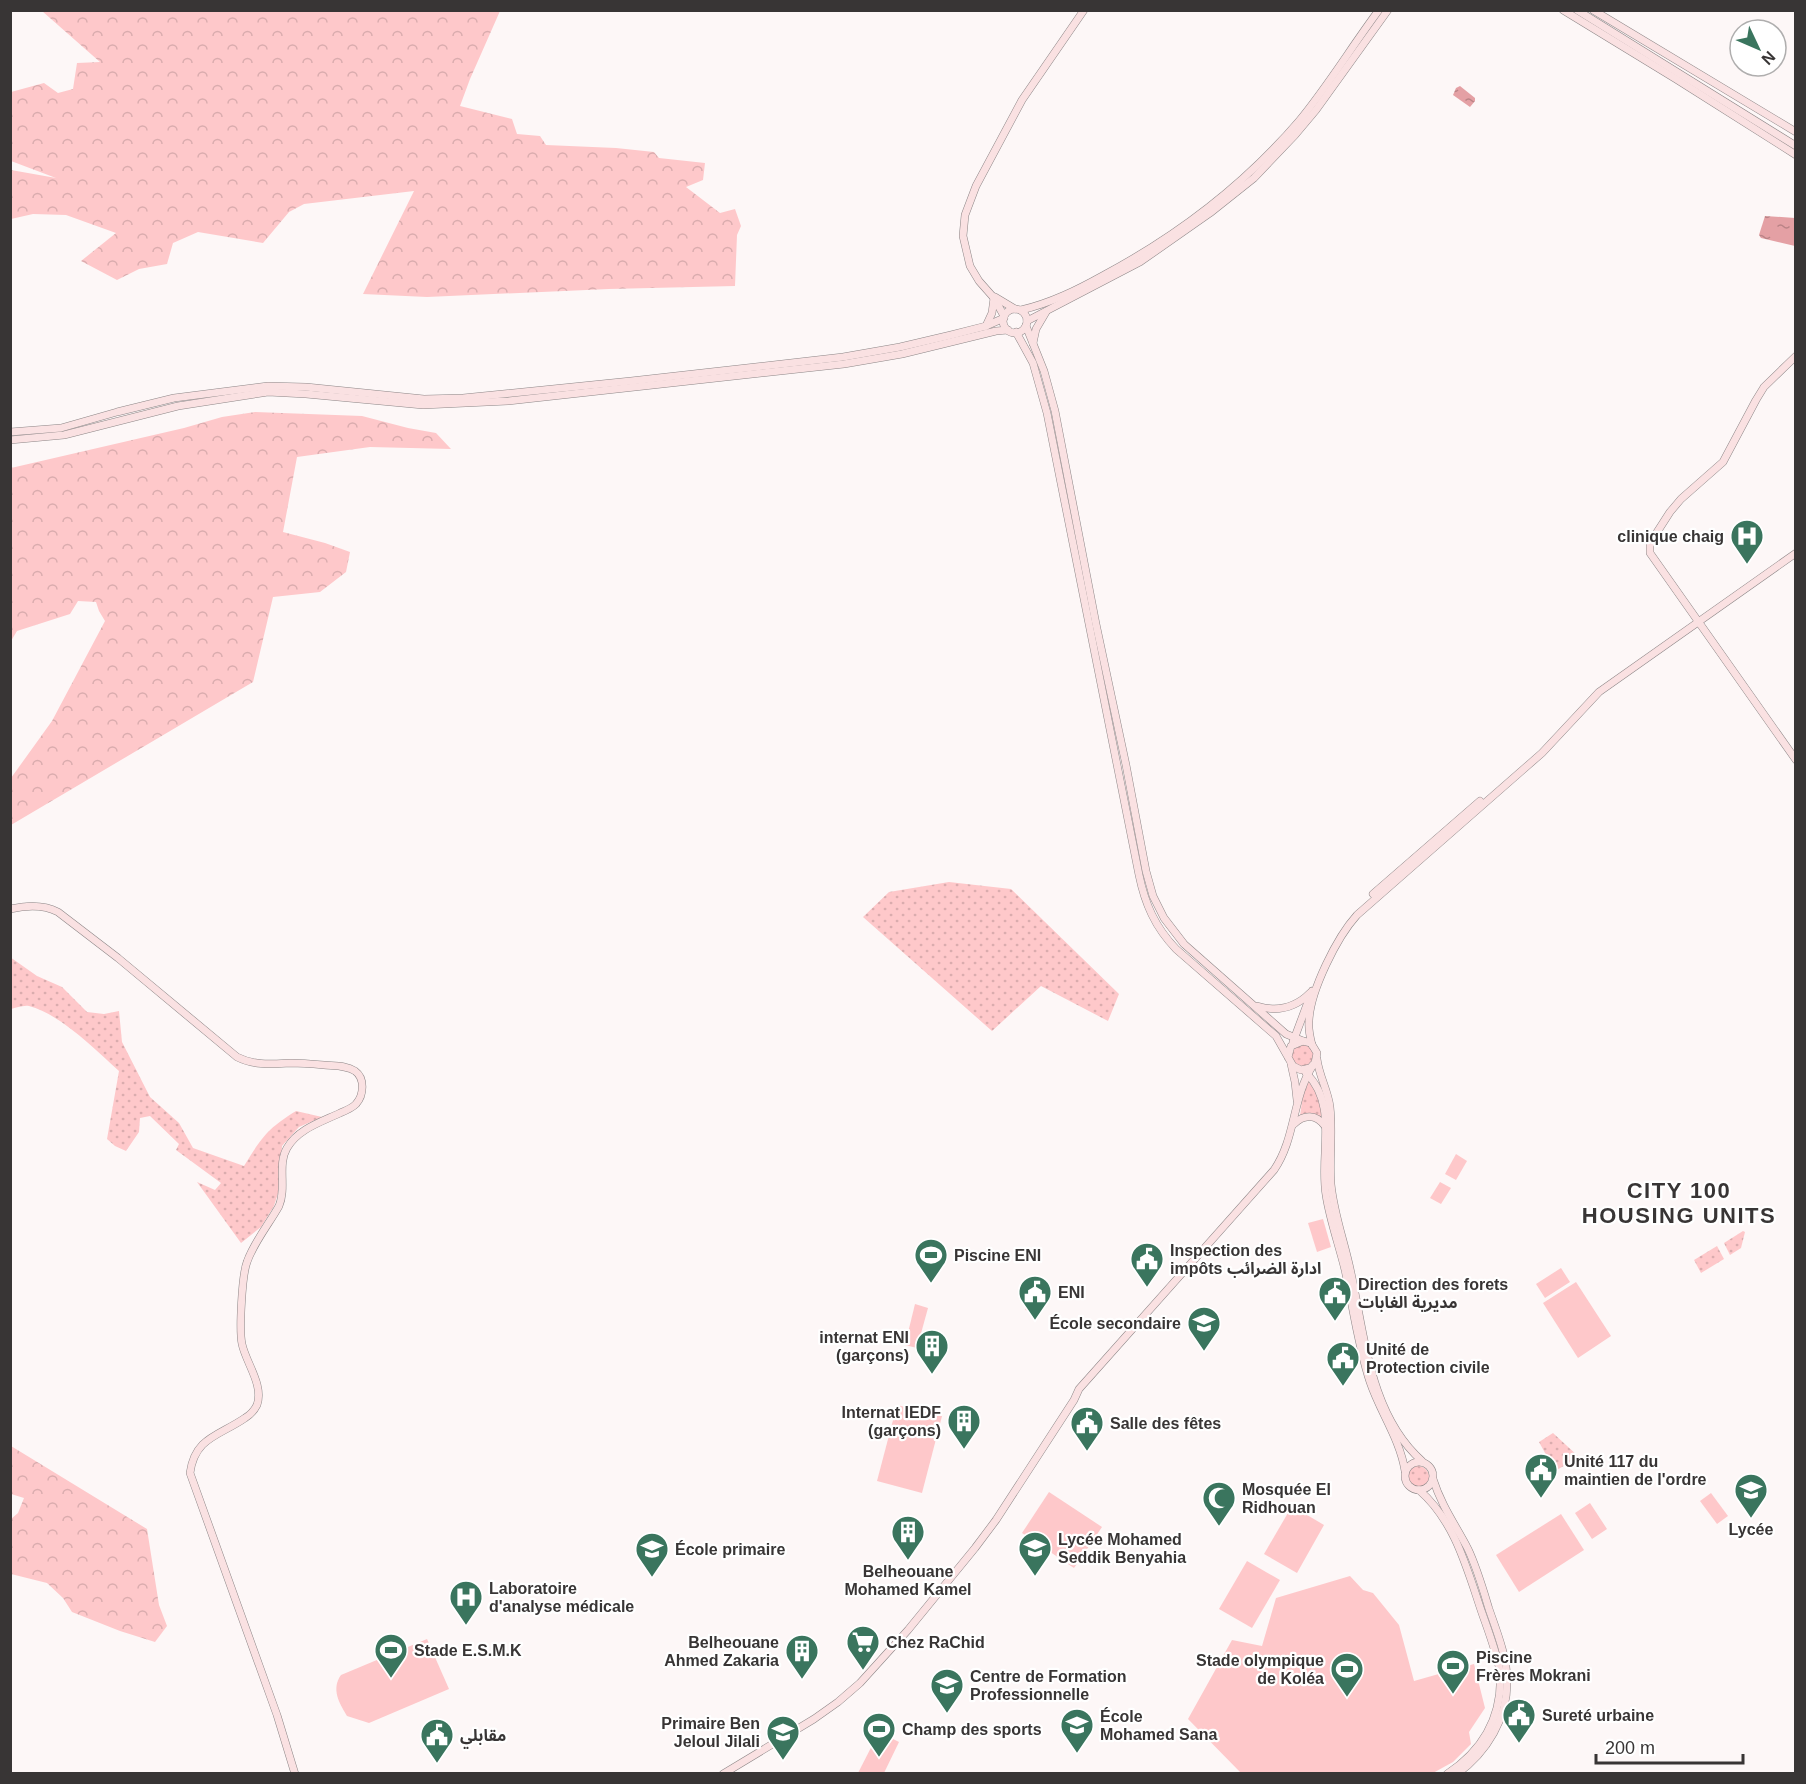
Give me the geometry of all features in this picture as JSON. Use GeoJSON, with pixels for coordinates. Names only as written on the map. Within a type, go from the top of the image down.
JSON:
{"type":"FeatureCollection","features":[{"type":"Feature","properties":{"kind":"main road"},"geometry":{"type":"LineString","coordinates":[[1008,330],[1004,325],[1004,317],[992,296],[974,273],[966,255],[963,228],[976,186],[1022,100],[1084,10]]}},
{"type":"Feature","properties":{"kind":"main road"},"geometry":{"type":"LineString","coordinates":[[10,432],[61,428],[174,398],[268,386],[306,387],[424,399],[463,398],[843,357],[900,347],[986,326],[1004,317],[1008,311],[1038,306],[1061,297],[1136,257],[1192,220],[1236,184],[1300,120],[1379,10]]}},
{"type":"Feature","properties":{"kind":"main road"},"geometry":{"type":"LineString","coordinates":[[10,440],[64,435],[178,406],[268,393],[306,394],[423,405],[508,401],[844,364],[902,354],[996,331],[1017,332],[1047,311],[1140,262],[1210,213],[1254,178],[1316,110],[1388,10]]}},
{"type":"Feature","properties":{"kind":"main road"},"geometry":{"type":"LineString","coordinates":[[1563,10],[1796,155]]}},
{"type":"Feature","properties":{"kind":"main road"},"geometry":{"type":"LineString","coordinates":[[1577,10],[1796,146]]}},
{"type":"Feature","properties":{"kind":"main road"},"geometry":{"type":"LineString","coordinates":[[1593,10],[1796,132]]}},
{"type":"Feature","properties":{"kind":"main road"},"geometry":{"type":"LineString","coordinates":[[992,296],[1026,315],[1026,324],[1056,411],[1096,624],[1119,726],[1150,887],[1157,907],[1177,936],[1192,952],[1296,1042],[1312,1045]]}},
{"type":"Feature","properties":{"kind":"main road"},"geometry":{"type":"LineString","coordinates":[[986,326],[992,313],[992,296]]}},
{"type":"Feature","properties":{"kind":"main road"},"geometry":{"type":"LineString","coordinates":[[1033,343],[1039,323],[1047,311]]}},
{"type":"Feature","properties":{"kind":"main road"},"geometry":{"type":"LineString","coordinates":[[1017,332],[1033,363],[1047,413],[1138,875],[1147,907],[1167,940],[1197,969],[1276,1036],[1295,1068],[1304,1072],[1316,1085],[1323,1098],[1326,1194],[1372,1388],[1400,1449],[1407,1483],[1413,1489],[1419,1490],[1426,1488],[1433,1479]]}},
{"type":"Feature","properties":{"kind":"main road"},"geometry":{"type":"LineString","coordinates":[[1796,356],[1764,387],[1723,462],[1675,505],[1650,546],[1650,553],[1796,760]]}},
{"type":"Feature","properties":{"kind":"main road"},"geometry":{"type":"LineString","coordinates":[[1457,1773],[1476,1758],[1493,1735],[1504,1706],[1507,1681],[1502,1648],[1477,1572],[1463,1540],[1441,1503],[1431,1468],[1408,1448],[1394,1426],[1369,1362],[1351,1271],[1334,1202],[1330,1175],[1332,1128],[1330,1106],[1321,1078],[1316,1050],[1312,1045],[1309,1020],[1313,999],[1328,961],[1348,924],[1370,902],[1542,753],[1599,692],[1796,553]]}},
{"type":"Feature","properties":{"kind":"main road"},"geometry":{"type":"LineString","coordinates":[[1297,1102],[1289,1060],[1311,991],[1338,932],[1352,913],[1545,743],[1559,734]]}},
{"type":"Feature","properties":{"kind":"main road"},"geometry":{"type":"LineString","coordinates":[[10,909],[32,906],[58,912],[118,958],[237,1057],[245,1061],[268,1065],[294,1063],[340,1066],[350,1068],[358,1073],[361,1079],[362,1089],[356,1105],[300,1133],[286,1149],[283,1158],[283,1197],[250,1255],[244,1274],[240,1333],[242,1346],[259,1394],[257,1404],[249,1416],[204,1442],[196,1452],[190,1473],[277,1715],[295,1773]]}},
{"type":"Feature","properties":{"kind":"main road"},"geometry":{"type":"LineString","coordinates":[[1253,1005],[1270,1009],[1285,1008],[1299,1002],[1311,991]]}},
{"type":"Feature","properties":{"kind":"main road"},"geometry":{"type":"LineString","coordinates":[[723,1773],[806,1724],[838,1702],[860,1683],[908,1630],[996,1520],[1079,1389],[1274,1170],[1293,1126],[1304,1072],[1313,1065],[1317,1056]]}},
{"type":"Feature","properties":{"kind":"main road"},"geometry":{"type":"LineString","coordinates":[[1293,1126],[1307,1116],[1316,1118],[1325,1127]]}},
{"type":"Feature","properties":{"kind":"main road"},"geometry":{"type":"LineString","coordinates":[[1405,1471],[1414,1462],[1422,1461]]}},
{"type":"Feature","properties":{"kind":"main road"},"geometry":{"type":"LineString","coordinates":[[1419,1490],[1440,1513],[1458,1545],[1471,1576],[1500,1671],[1501,1682],[1497,1708],[1488,1732],[1472,1754],[1447,1773]]}},
{"type":"Feature","properties":{"kind":"green space"},"geometry":{"type":"Polygon","coordinates":[[[42,11],[500,11],[460,106],[512,119],[517,134],[540,136],[546,145],[654,152],[659,158],[705,163],[703,180],[686,187],[720,213],[735,209],[741,226],[737,235],[735,286],[427,297],[363,294],[414,191],[304,204],[289,212],[263,243],[198,232],[173,243],[167,264],[139,269],[117,280],[81,261],[116,233],[66,215],[33,214],[11,219],[11,170],[56,178],[11,161],[11,92],[44,83],[58,93],[73,89],[77,63],[100,62],[42,11]]]}},
{"type":"Feature","properties":{"kind":"green space"},"geometry":{"type":"Polygon","coordinates":[[[255,412],[362,416],[436,433],[451,449],[370,447],[297,457],[283,532],[350,552],[346,572],[320,592],[273,597],[253,682],[11,825],[11,778],[52,721],[105,621],[96,602],[78,601],[70,614],[17,631],[11,641],[11,468],[222,417],[255,412]]]}},
{"type":"Feature","properties":{"kind":"green space"},"geometry":{"type":"Polygon","coordinates":[[[949,882],[1011,889],[1119,994],[1108,1021],[1041,986],[992,1031],[863,917],[889,892],[949,882]]]}},
{"type":"Feature","properties":{"kind":"green space"},"geometry":{"type":"Polygon","coordinates":[[[10,957],[37,976],[62,987],[87,1012],[104,1014],[119,1011],[122,1042],[150,1097],[179,1123],[193,1148],[244,1166],[266,1134],[296,1111],[322,1117],[299,1127],[282,1146],[280,1187],[274,1206],[261,1227],[241,1243],[197,1182],[215,1190],[221,1183],[176,1150],[179,1144],[150,1116],[140,1118],[139,1132],[126,1151],[107,1139],[119,1071],[89,1043],[41,1010],[29,1006],[11,1009],[10,957]]]}},
{"type":"Feature","properties":{"kind":"green space"},"geometry":{"type":"Polygon","coordinates":[[[1303,1044],[1311,1047],[1314,1055],[1311,1063],[1303,1066],[1295,1063],[1292,1055],[1295,1047],[1303,1044]]]}},
{"type":"Feature","properties":{"kind":"green space"},"geometry":{"type":"Polygon","coordinates":[[[1308,1081],[1319,1096],[1324,1121],[1300,1116],[1303,1094],[1308,1081]]]}},
{"type":"Feature","properties":{"kind":"green space"},"geometry":{"type":"Polygon","coordinates":[[[1456,1154],[1467,1161],[1456,1180],[1445,1174],[1456,1154]]]}},
{"type":"Feature","properties":{"kind":"green space"},"geometry":{"type":"Polygon","coordinates":[[[1440,1182],[1451,1188],[1441,1204],[1430,1198],[1440,1182]]]}},
{"type":"Feature","properties":{"kind":"green space"},"geometry":{"type":"Polygon","coordinates":[[[1323,1219],[1331,1247],[1317,1252],[1308,1223],[1323,1219]]]}},
{"type":"Feature","properties":{"kind":"green space"},"geometry":{"type":"Polygon","coordinates":[[[1743,1231],[1745,1232],[1741,1248],[1730,1255],[1724,1243],[1743,1231]]]}},
{"type":"Feature","properties":{"kind":"green space"},"geometry":{"type":"Polygon","coordinates":[[[1717,1246],[1724,1259],[1701,1273],[1694,1260],[1717,1246]]]}},
{"type":"Feature","properties":{"kind":"green space"},"geometry":{"type":"Polygon","coordinates":[[[1561,1268],[1570,1282],[1545,1298],[1536,1284],[1561,1268]]]}},
{"type":"Feature","properties":{"kind":"green space"},"geometry":{"type":"Polygon","coordinates":[[[1576,1282],[1611,1336],[1578,1358],[1543,1303],[1576,1282]]]}},
{"type":"Feature","properties":{"kind":"green space"},"geometry":{"type":"Polygon","coordinates":[[[1032,1286],[1044,1290],[1037,1313],[1025,1310],[1032,1286]]]}},
{"type":"Feature","properties":{"kind":"green space"},"geometry":{"type":"Polygon","coordinates":[[[915,1304],[928,1308],[917,1348],[905,1345],[915,1304]]]}},
{"type":"Feature","properties":{"kind":"green space"},"geometry":{"type":"Polygon","coordinates":[[[897,1405],[942,1416],[922,1493],[877,1481],[897,1405]]]}},
{"type":"Feature","properties":{"kind":"green space"},"geometry":{"type":"Polygon","coordinates":[[[1553,1433],[1579,1457],[1555,1471],[1539,1442],[1553,1433]]]}},
{"type":"Feature","properties":{"kind":"green space"},"geometry":{"type":"Polygon","coordinates":[[[11,1446],[147,1529],[159,1605],[167,1626],[155,1642],[72,1612],[63,1598],[47,1583],[11,1574],[11,1519],[18,1513],[24,1498],[11,1494],[11,1446]]]}},
{"type":"Feature","properties":{"kind":"green space"},"geometry":{"type":"Polygon","coordinates":[[[1418,1466],[1426,1469],[1429,1477],[1426,1485],[1418,1488],[1410,1485],[1407,1477],[1410,1469],[1418,1466]]]}},
{"type":"Feature","properties":{"kind":"green space"},"geometry":{"type":"Polygon","coordinates":[[[1049,1492],[1102,1527],[1074,1568],[1022,1533],[1049,1492]]]}},
{"type":"Feature","properties":{"kind":"green space"},"geometry":{"type":"Polygon","coordinates":[[[1711,1493],[1728,1516],[1717,1524],[1700,1501],[1711,1493]]]}},
{"type":"Feature","properties":{"kind":"green space"},"geometry":{"type":"Polygon","coordinates":[[[1590,1503],[1607,1529],[1592,1539],[1575,1513],[1590,1503]]]}},
{"type":"Feature","properties":{"kind":"green space"},"geometry":{"type":"Polygon","coordinates":[[[1292,1506],[1324,1525],[1297,1573],[1264,1554],[1292,1506]]]}},
{"type":"Feature","properties":{"kind":"green space"},"geometry":{"type":"Polygon","coordinates":[[[1561,1514],[1584,1550],[1519,1592],[1496,1555],[1561,1514]]]}},
{"type":"Feature","properties":{"kind":"green space"},"geometry":{"type":"Polygon","coordinates":[[[1247,1561],[1280,1580],[1252,1628],[1219,1609],[1247,1561]]]}},
{"type":"Feature","properties":{"kind":"green space"},"geometry":{"type":"Polygon","coordinates":[[[1350,1576],[1363,1590],[1373,1593],[1399,1625],[1414,1681],[1474,1664],[1485,1708],[1469,1732],[1471,1744],[1453,1762],[1433,1773],[1241,1773],[1188,1719],[1232,1640],[1262,1646],[1276,1598],[1350,1576]]]}},
{"type":"Feature","properties":{"kind":"green space","name":"Stade E.S.M.K"},"geometry":{"type":"Polygon","coordinates":[[[427,1639],[449,1689],[369,1723],[347,1716],[336,1691],[341,1675],[427,1639]]]}},
{"type":"Feature","properties":{"kind":"green space","name":"Champ des sports"},"geometry":{"type":"Polygon","coordinates":[[[879,1732],[899,1742],[884,1773],[858,1773],[879,1732]]]}},
{"type":"Feature","properties":{"kind":"water"},"geometry":{"type":"Polygon","coordinates":[[[1460,86],[1475,98],[1470,107],[1453,95],[1456,88],[1460,86]]]}},
{"type":"Feature","properties":{"kind":"water"},"geometry":{"type":"Polygon","coordinates":[[[1765,216],[1795,218],[1795,246],[1761,238],[1759,235],[1765,216]]]}},
{"type":"Feature","properties":{"kind":"place","name":"clinique chaig"},"geometry":{"type":"Point","coordinates":[1747,565]}},
{"type":"Feature","properties":{"kind":"place","name":"Piscine ENI"},"geometry":{"type":"Point","coordinates":[931,1284]}},
{"type":"Feature","properties":{"kind":"place","name":"Inspection des impôts ادارة الضرائب"},"geometry":{"type":"Point","coordinates":[1147,1288]}},
{"type":"Feature","properties":{"kind":"place","name":"ENI"},"geometry":{"type":"Point","coordinates":[1035,1321]}},
{"type":"Feature","properties":{"kind":"place","name":"Direction des forets مديرية الغابات"},"geometry":{"type":"Point","coordinates":[1335,1322]}},
{"type":"Feature","properties":{"kind":"place","name":"École secondaire"},"geometry":{"type":"Point","coordinates":[1204,1352]}},
{"type":"Feature","properties":{"kind":"place","name":"internat ENI (garçons)"},"geometry":{"type":"Point","coordinates":[932,1375]}},
{"type":"Feature","properties":{"kind":"place","name":"Unité de Protection civile"},"geometry":{"type":"Point","coordinates":[1343,1387]}},
{"type":"Feature","properties":{"kind":"place","name":"Internat IEDF (garçons)"},"geometry":{"type":"Point","coordinates":[964,1450]}},
{"type":"Feature","properties":{"kind":"place","name":"Salle des fêtes"},"geometry":{"type":"Point","coordinates":[1087,1452]}},
{"type":"Feature","properties":{"kind":"place","name":"Unité 117 du maintien de l'ordre"},"geometry":{"type":"Point","coordinates":[1541,1499]}},
{"type":"Feature","properties":{"kind":"place","name":"Lycée"},"geometry":{"type":"Point","coordinates":[1751,1519]}},
{"type":"Feature","properties":{"kind":"place","name":"Mosquée El Ridhouan"},"geometry":{"type":"Point","coordinates":[1219,1527]}},
{"type":"Feature","properties":{"kind":"place","name":"Belheouane Mohamed Kamel"},"geometry":{"type":"Point","coordinates":[908,1561]}},
{"type":"Feature","properties":{"kind":"place","name":"Lycée Mohamed Seddik Benyahia"},"geometry":{"type":"Point","coordinates":[1035,1577]}},
{"type":"Feature","properties":{"kind":"place","name":"École primaire"},"geometry":{"type":"Point","coordinates":[652,1578]}},
{"type":"Feature","properties":{"kind":"place","name":"Laboratoire d'analyse médicale"},"geometry":{"type":"Point","coordinates":[466,1626]}},
{"type":"Feature","properties":{"kind":"place","name":"Chez RaChid"},"geometry":{"type":"Point","coordinates":[863,1671]}},
{"type":"Feature","properties":{"kind":"place","name":"Stade E.S.M.K"},"geometry":{"type":"Point","coordinates":[391,1679]}},
{"type":"Feature","properties":{"kind":"place","name":"Belheouane Ahmed Zakaria"},"geometry":{"type":"Point","coordinates":[802,1680]}},
{"type":"Feature","properties":{"kind":"place","name":"Piscine Frères Mokrani"},"geometry":{"type":"Point","coordinates":[1453,1695]}},
{"type":"Feature","properties":{"kind":"place","name":"Stade olympique de Koléa"},"geometry":{"type":"Point","coordinates":[1347,1698]}},
{"type":"Feature","properties":{"kind":"place","name":"Centre de Formation Professionnelle"},"geometry":{"type":"Point","coordinates":[947,1714]}},
{"type":"Feature","properties":{"kind":"place","name":"Sureté urbaine"},"geometry":{"type":"Point","coordinates":[1519,1744]}},
{"type":"Feature","properties":{"kind":"place","name":"École Mohamed Sana"},"geometry":{"type":"Point","coordinates":[1077,1754]}},
{"type":"Feature","properties":{"kind":"place","name":"Champ des sports"},"geometry":{"type":"Point","coordinates":[879,1758]}},
{"type":"Feature","properties":{"kind":"place","name":"Primaire Ben Jeloul Jilali"},"geometry":{"type":"Point","coordinates":[783,1761]}},
{"type":"Feature","properties":{"kind":"place","name":"مقابلي"},"geometry":{"type":"Point","coordinates":[437,1764]}},
{"type":"Feature","properties":{"kind":"district","name":"CITY 100 HOUSING UNITS"},"geometry":{"type":"Point","coordinates":[1679,1202]}}]}
